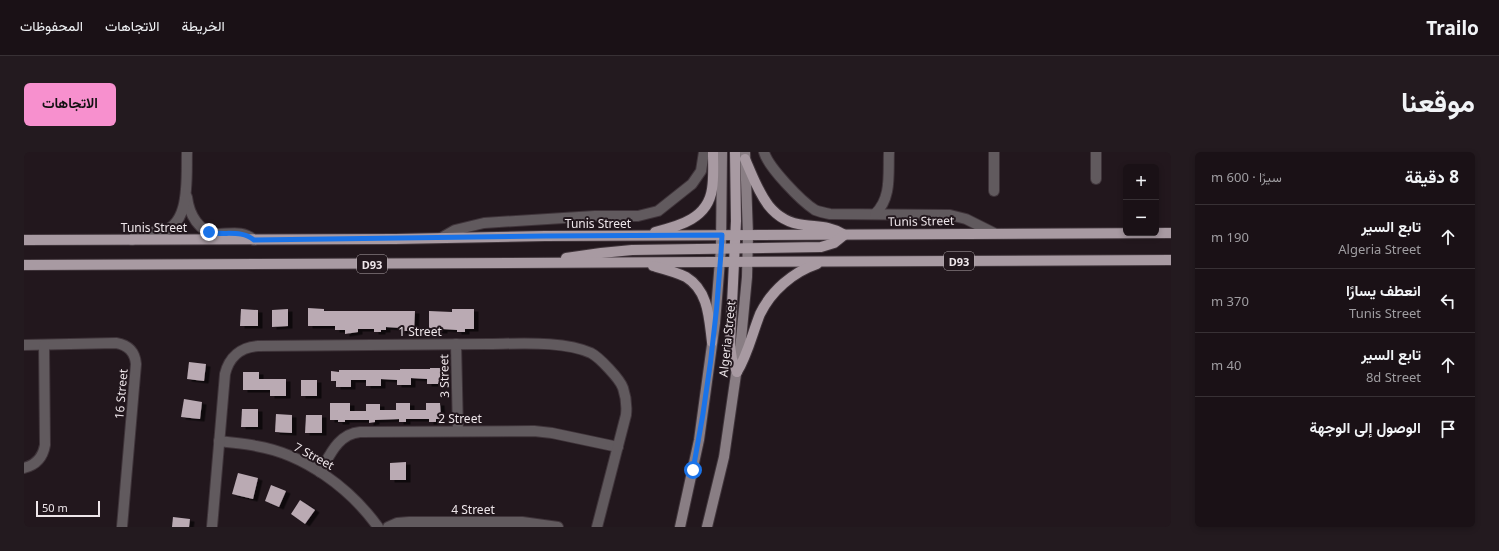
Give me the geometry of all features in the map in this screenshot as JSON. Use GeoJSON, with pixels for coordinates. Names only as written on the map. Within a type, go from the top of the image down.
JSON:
{"type":"FeatureCollection","features":[{"type":"Feature","properties":{"kind":"main road"},"geometry":{"type":"LineString","coordinates":[[640,236],[686,223],[703,210],[711,197],[713,152]]}},
{"type":"Feature","properties":{"kind":"main road","name":"Algeria Street"},"geometry":{"type":"LineString","coordinates":[[680,527],[699,440],[721,263],[722,152]]}},
{"type":"Feature","properties":{"kind":"main road"},"geometry":{"type":"LineString","coordinates":[[735,152],[735,248],[730,346],[732,359],[737,372]]}},
{"type":"Feature","properties":{"kind":"main road"},"geometry":{"type":"LineString","coordinates":[[549,263],[583,255],[616,251],[821,247],[834,243],[844,235],[827,227],[794,223],[777,215],[770,209],[764,200],[745,156]]}},
{"type":"Feature","properties":{"kind":"main road","name":"Algeria Street"},"geometry":{"type":"LineString","coordinates":[[707,527],[724,457],[737,372],[748,248],[745,156]]}},
{"type":"Feature","properties":{"kind":"main road","name":"Tunis Street"},"geometry":{"type":"LineString","coordinates":[[24,240],[254,240],[545,236],[1171,233]]}},
{"type":"Feature","properties":{"kind":"main road","name":"D93"},"geometry":{"type":"LineString","coordinates":[[24,265],[1171,260]]}},
{"type":"Feature","properties":{"kind":"main road"},"geometry":{"type":"LineString","coordinates":[[737,372],[746,355],[760,314],[771,297],[782,284],[793,276],[822,262]]}},
{"type":"Feature","properties":{"kind":"main road"},"geometry":{"type":"LineString","coordinates":[[644,263],[679,274],[692,281],[706,303],[712,342]]}},
{"type":"Feature","properties":{"kind":"street"},"geometry":{"type":"LineString","coordinates":[[132,240],[140,233],[160,232],[173,226],[178,221],[183,210],[186,192],[187,152]]}},
{"type":"Feature","properties":{"kind":"street"},"geometry":{"type":"LineString","coordinates":[[441,238],[455,230],[484,223],[595,216],[638,216],[658,211],[695,180],[701,171],[704,152]]}},
{"type":"Feature","properties":{"kind":"street"},"geometry":{"type":"LineString","coordinates":[[764,152],[767,161],[775,172],[815,210],[830,214],[958,216],[994,233]]}},
{"type":"Feature","properties":{"kind":"street"},"geometry":{"type":"LineString","coordinates":[[875,214],[885,202],[888,192],[889,152]]}},
{"type":"Feature","properties":{"kind":"street"},"geometry":{"type":"LineString","coordinates":[[994,152],[994,191]]}},
{"type":"Feature","properties":{"kind":"street"},"geometry":{"type":"LineString","coordinates":[[1096,152],[1096,179]]}},
{"type":"Feature","properties":{"kind":"street"},"geometry":{"type":"LineString","coordinates":[[186,192],[192,214],[196,221],[205,230],[218,234],[244,234],[254,240]]}},
{"type":"Feature","properties":{"kind":"street"},"geometry":{"type":"LineString","coordinates":[[888,192],[892,206],[900,214]]}},
{"type":"Feature","properties":{"kind":"street","name":"16 Street"},"geometry":{"type":"LineString","coordinates":[[24,345],[116,343],[126,346],[135,356],[136,364],[122,527]]}},
{"type":"Feature","properties":{"kind":"street","name":"3 Street"},"geometry":{"type":"LineString","coordinates":[[456,344],[458,431]]}},
{"type":"Feature","properties":{"kind":"street","name":"1 Street"},"geometry":{"type":"LineString","coordinates":[[212,527],[226,369],[234,356],[245,348],[258,346],[456,344],[544,344],[590,352],[603,363],[622,386],[625,392],[626,415],[596,527]]}},
{"type":"Feature","properties":{"kind":"street"},"geometry":{"type":"LineString","coordinates":[[24,468],[31,466],[40,458],[45,445],[44,345]]}},
{"type":"Feature","properties":{"kind":"street","name":"2 Street"},"geometry":{"type":"LineString","coordinates":[[320,472],[340,441],[350,434],[360,432],[534,431],[552,433],[618,447]]}},
{"type":"Feature","properties":{"kind":"street","name":"7 Street"},"geometry":{"type":"LineString","coordinates":[[219,441],[274,450],[294,458],[320,472],[350,494],[361,505],[378,527]]}},
{"type":"Feature","properties":{"kind":"street","name":"4 Street"},"geometry":{"type":"LineString","coordinates":[[388,527],[397,523],[409,522],[522,522],[558,527]]}},
{"type":"Feature","properties":{"kind":"building"},"geometry":{"type":"Polygon","coordinates":[[[308,308],[324,309],[324,311],[415,311],[414,331],[401,331],[401,328],[386,327],[386,330],[381,330],[381,332],[374,332],[374,329],[358,329],[358,332],[345,334],[345,330],[335,330],[335,326],[308,326],[308,308]]]}},
{"type":"Feature","properties":{"kind":"building"},"geometry":{"type":"Polygon","coordinates":[[[241,309],[258,310],[258,326],[240,326],[241,309]]]}},
{"type":"Feature","properties":{"kind":"building"},"geometry":{"type":"Polygon","coordinates":[[[288,309],[288,326],[272,327],[272,310],[288,309]]]}},
{"type":"Feature","properties":{"kind":"building"},"geometry":{"type":"Polygon","coordinates":[[[452,309],[474,309],[474,329],[465,329],[465,332],[457,332],[457,330],[443,329],[443,331],[437,331],[437,328],[429,328],[429,311],[452,312],[452,309]]]}},
{"type":"Feature","properties":{"kind":"building"},"geometry":{"type":"Polygon","coordinates":[[[189,362],[206,364],[204,381],[187,379],[189,362]]]}},
{"type":"Feature","properties":{"kind":"building"},"geometry":{"type":"Polygon","coordinates":[[[442,368],[441,384],[427,384],[427,379],[411,378],[411,385],[397,385],[397,380],[381,379],[381,386],[366,386],[366,380],[351,380],[351,387],[336,387],[336,381],[331,381],[331,371],[339,372],[339,370],[400,370],[442,368]]]}},
{"type":"Feature","properties":{"kind":"building"},"geometry":{"type":"Polygon","coordinates":[[[243,372],[259,372],[259,379],[286,379],[286,396],[270,396],[270,390],[243,390],[243,372]]]}},
{"type":"Feature","properties":{"kind":"building"},"geometry":{"type":"Polygon","coordinates":[[[301,380],[317,380],[317,396],[301,396],[301,380]]]}},
{"type":"Feature","properties":{"kind":"building"},"geometry":{"type":"Polygon","coordinates":[[[184,399],[202,402],[200,419],[181,417],[184,399]]]}},
{"type":"Feature","properties":{"kind":"building"},"geometry":{"type":"Polygon","coordinates":[[[330,403],[350,403],[350,411],[366,411],[366,404],[380,404],[380,410],[396,410],[396,403],[410,403],[410,410],[426,410],[426,403],[440,403],[441,419],[436,419],[436,422],[429,422],[429,419],[406,419],[406,422],[399,422],[399,419],[375,420],[375,422],[369,423],[369,420],[345,420],[345,422],[338,422],[338,420],[330,420],[330,403]]]}},
{"type":"Feature","properties":{"kind":"building"},"geometry":{"type":"Polygon","coordinates":[[[242,409],[258,409],[258,427],[241,427],[242,409]]]}},
{"type":"Feature","properties":{"kind":"building"},"geometry":{"type":"Polygon","coordinates":[[[276,414],[292,415],[292,433],[275,432],[276,414]]]}},
{"type":"Feature","properties":{"kind":"building"},"geometry":{"type":"Polygon","coordinates":[[[306,415],[322,415],[322,433],[305,433],[306,415]]]}},
{"type":"Feature","properties":{"kind":"building"},"geometry":{"type":"Polygon","coordinates":[[[406,462],[406,480],[390,480],[390,463],[406,462]]]}},
{"type":"Feature","properties":{"kind":"building"},"geometry":{"type":"Polygon","coordinates":[[[238,473],[258,478],[253,499],[232,494],[238,473]]]}},
{"type":"Feature","properties":{"kind":"building"},"geometry":{"type":"Polygon","coordinates":[[[271,485],[286,491],[279,507],[265,501],[271,485]]]}},
{"type":"Feature","properties":{"kind":"building"},"geometry":{"type":"Polygon","coordinates":[[[300,500],[315,510],[305,524],[291,514],[300,500]]]}},
{"type":"Feature","properties":{"kind":"building"},"geometry":{"type":"Polygon","coordinates":[[[173,517],[190,519],[189,527],[172,527],[173,517]]]}},
{"type":"Feature","properties":{"kind":"route"},"geometry":{"type":"LineString","coordinates":[[209,232],[218,234],[239,233],[244,234],[254,240],[317,238],[395,239],[722,235],[720,276],[715,323],[706,394],[693,470]]}}]}
